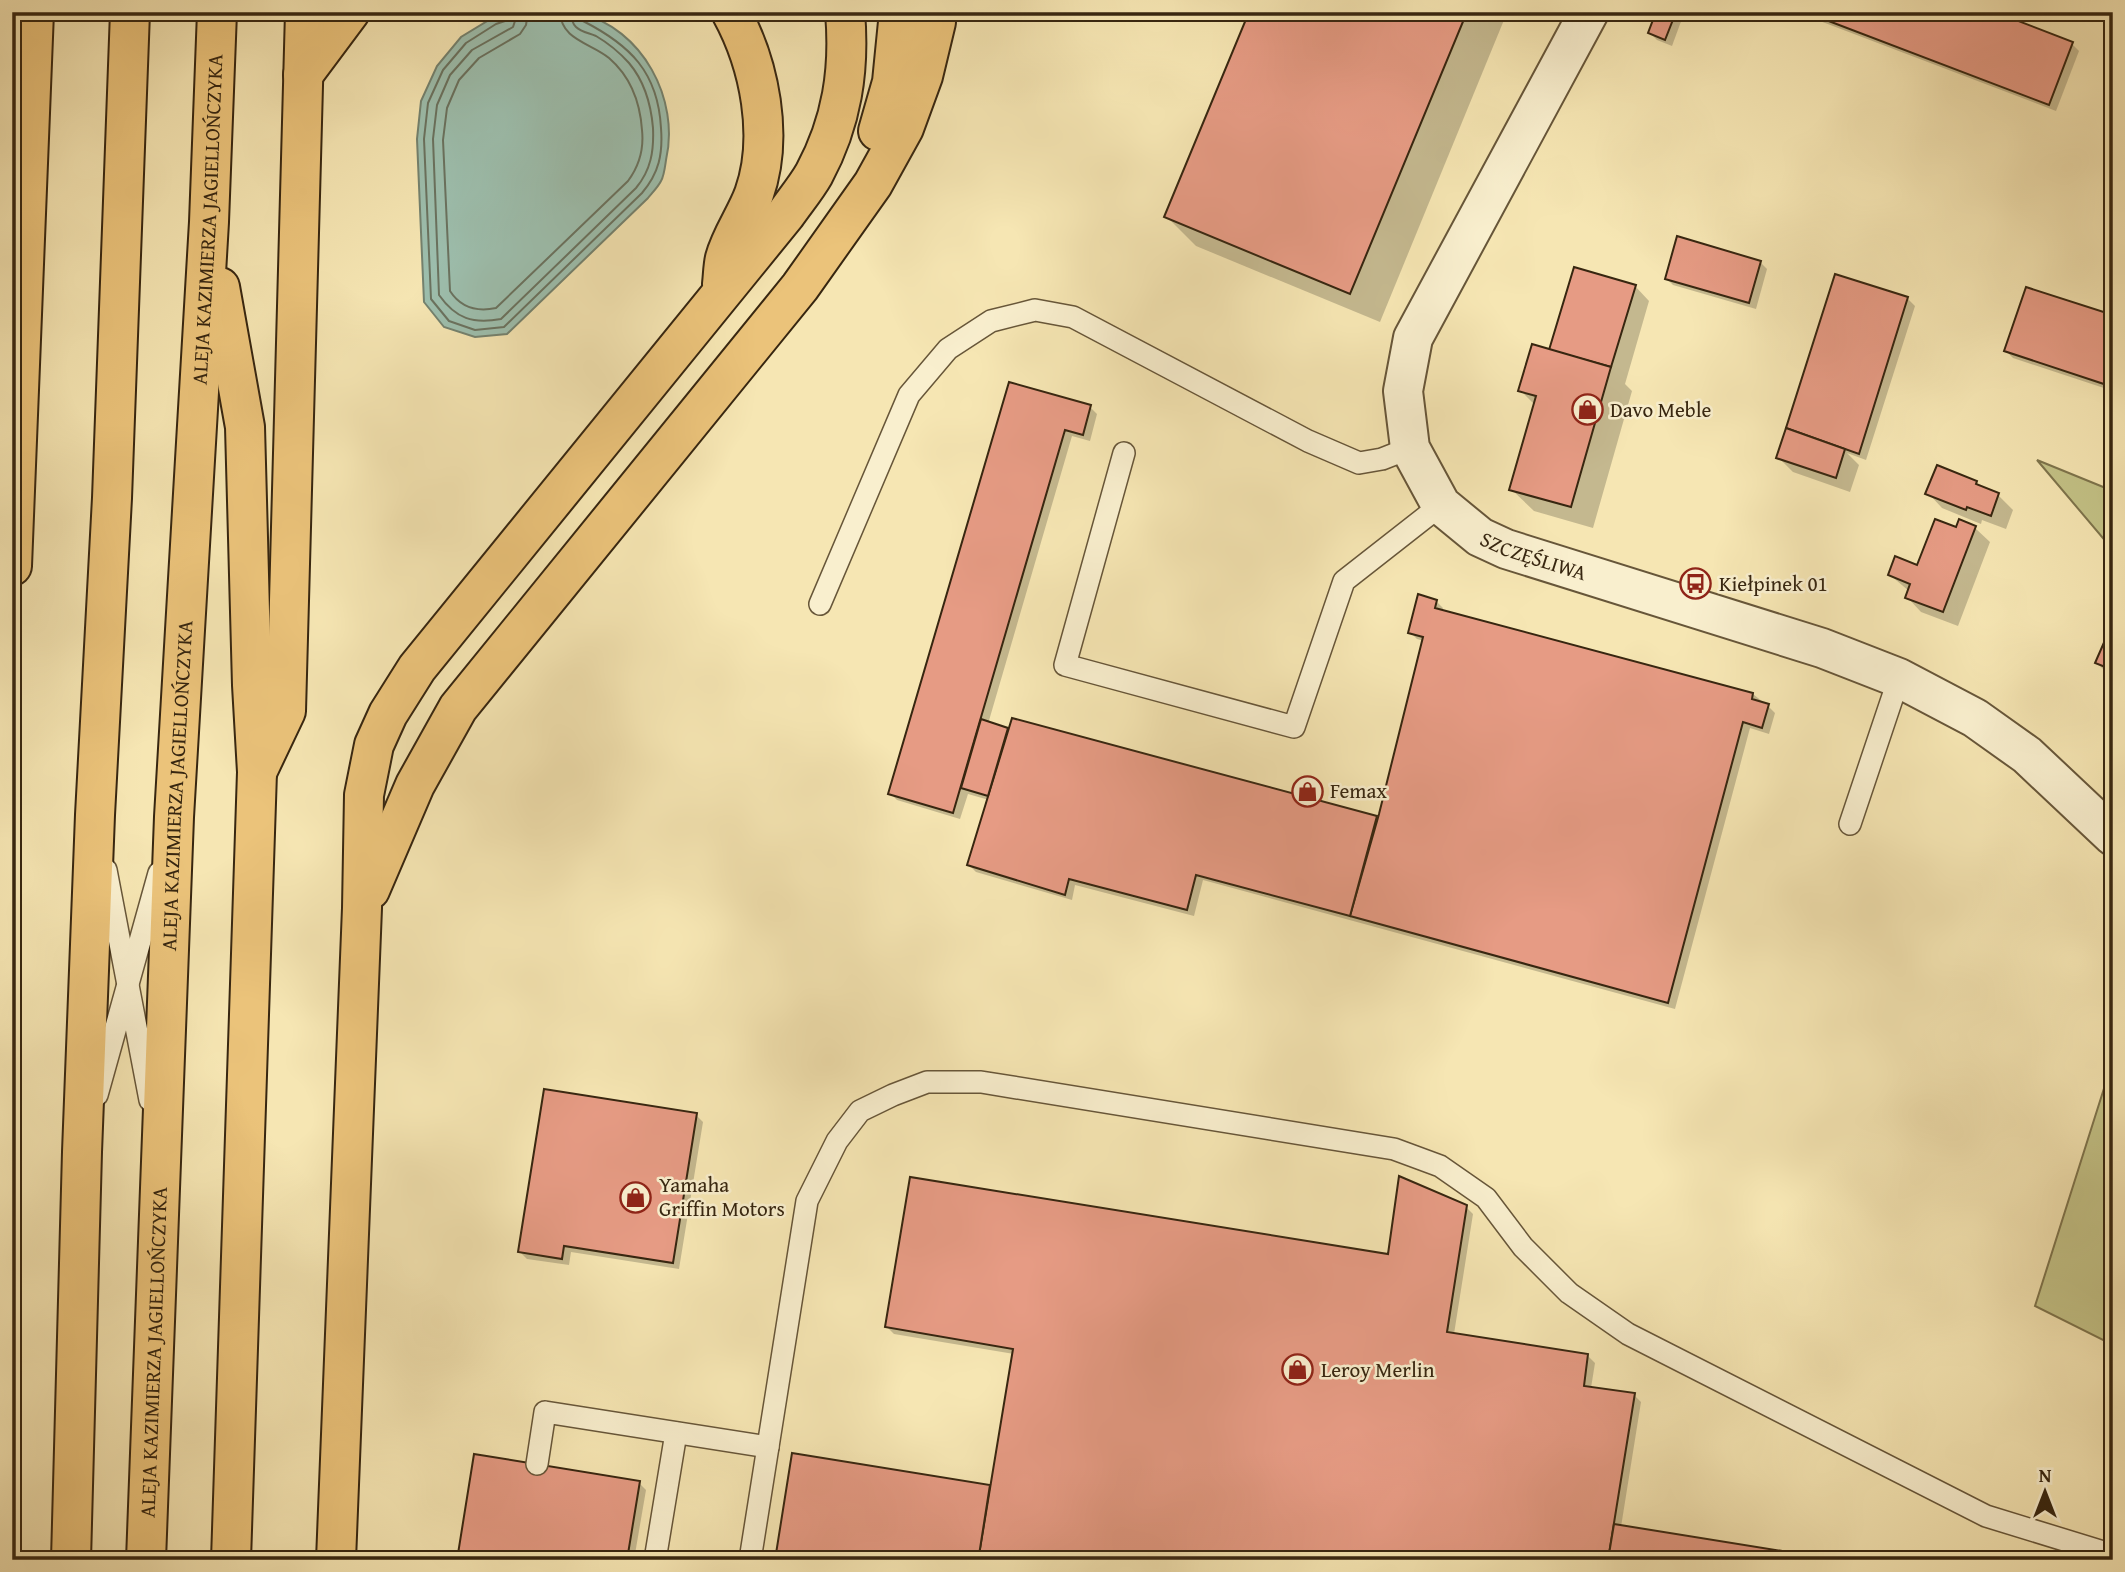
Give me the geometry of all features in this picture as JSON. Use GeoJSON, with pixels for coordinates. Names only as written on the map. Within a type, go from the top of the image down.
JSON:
{"type":"FeatureCollection","features":[{"type":"Feature","properties":{"kind":"highway"},"geometry":{"type":"LineString","coordinates":[[12,566],[34,12]]}},
{"type":"Feature","properties":{"kind":"highway"},"geometry":{"type":"LineString","coordinates":[[71,1560],[82,1152],[95,815],[112,498],[130,12]]}},
{"type":"Feature","properties":{"kind":"highway","name":"ALEJA KAZIMIERZA JAGIELLOŃCZYKA"},"geometry":{"type":"LineString","coordinates":[[146,1560],[174,817],[209,222],[217,12]]}},
{"type":"Feature","properties":{"kind":"highway"},"geometry":{"type":"LineString","coordinates":[[257,772],[286,712],[305,12]]}},
{"type":"Feature","properties":{"kind":"highway"},"geometry":{"type":"LineString","coordinates":[[303,75],[350,12]]}},
{"type":"Feature","properties":{"kind":"highway"},"geometry":{"type":"LineString","coordinates":[[721,295],[725,258],[754,193],[765,142],[757,83],[748,50],[731,12]]}},
{"type":"Feature","properties":{"kind":"highway"},"geometry":{"type":"LineString","coordinates":[[336,1560],[362,908],[364,794],[374,746],[388,714],[417,668],[786,214],[819,162],[844,93],[848,43],[845,12]]}},
{"type":"Feature","properties":{"kind":"highway"},"geometry":{"type":"LineString","coordinates":[[873,184],[871,156],[892,82],[899,12]]}},
{"type":"Feature","properties":{"kind":"highway"},"geometry":{"type":"LineString","coordinates":[[362,908],[415,785],[458,708],[800,287],[873,184],[904,128],[923,76],[936,12]]}},
{"type":"Feature","properties":{"kind":"highway"},"geometry":{"type":"LineString","coordinates":[[209,222],[245,427],[257,772],[231,1560]]}},
{"type":"Feature","properties":{"kind":"street","name":"SZCZĘŚLIWA"},"geometry":{"type":"LineString","coordinates":[[1589,12],[1413,338],[1403,391],[1410,448],[1441,505],[1480,537],[1506,549],[1822,648],[1899,678],[1975,718],[2027,755],[2093,814],[2113,836]]}},
{"type":"Feature","properties":{"kind":"lane"},"geometry":{"type":"LineString","coordinates":[[820,604],[909,395],[948,349],[991,321],[1035,310],[1073,317],[1308,440],[1359,463],[1382,459],[1410,448]]}},
{"type":"Feature","properties":{"kind":"lane"},"geometry":{"type":"LineString","coordinates":[[1124,453],[1066,665],[1294,727],[1344,580],[1441,505]]}},
{"type":"Feature","properties":{"kind":"lane"},"geometry":{"type":"LineString","coordinates":[[1850,824],[1899,678]]}},
{"type":"Feature","properties":{"kind":"lane"},"geometry":{"type":"LineString","coordinates":[[95,815],[161,1157]]}},
{"type":"Feature","properties":{"kind":"lane"},"geometry":{"type":"LineString","coordinates":[[82,1152],[174,817]]}},
{"type":"Feature","properties":{"kind":"lane"},"geometry":{"type":"LineString","coordinates":[[750,1560],[807,1201],[837,1141],[860,1111],[927,1082],[981,1082],[1394,1149],[1440,1166],[1486,1198],[1522,1247],[1569,1293],[1628,1334],[1986,1516],[2113,1555]]}},
{"type":"Feature","properties":{"kind":"lane"},"geometry":{"type":"LineString","coordinates":[[537,1464],[545,1412],[768,1447]]}},
{"type":"Feature","properties":{"kind":"lane"},"geometry":{"type":"LineString","coordinates":[[655,1560],[676,1433]]}},
{"type":"Feature","properties":{"kind":"shaded area"},"geometry":{"type":"Polygon","coordinates":[[[2037,460],[2113,491],[2113,550],[2037,460]]]}},
{"type":"Feature","properties":{"kind":"shaded area"},"geometry":{"type":"Polygon","coordinates":[[[2113,1060],[2113,1340],[2111,1344],[2035,1306],[2113,1060]]]}},
{"type":"Feature","properties":{"kind":"water"},"geometry":{"type":"Polygon","coordinates":[[[556,10],[579,13],[602,21],[622,34],[638,50],[662,91],[669,137],[663,177],[648,198],[507,334],[475,337],[444,327],[424,302],[417,139],[421,101],[437,66],[461,37],[494,17],[515,12],[556,10]]]}},
{"type":"Feature","properties":{"kind":"building"},"geometry":{"type":"Polygon","coordinates":[[[1249,12],[1467,12],[1350,294],[1164,217],[1249,12]]]}},
{"type":"Feature","properties":{"kind":"building"},"geometry":{"type":"Polygon","coordinates":[[[1656,12],[1676,12],[1665,40],[1648,33],[1656,12]]]}},
{"type":"Feature","properties":{"kind":"building"},"geometry":{"type":"Polygon","coordinates":[[[1805,12],[1995,12],[2073,42],[2049,105],[1805,12]]]}},
{"type":"Feature","properties":{"kind":"building"},"geometry":{"type":"Polygon","coordinates":[[[2113,109],[2113,132],[2105,129],[2113,109]]]}},
{"type":"Feature","properties":{"kind":"building"},"geometry":{"type":"Polygon","coordinates":[[[1677,236],[1761,261],[1749,303],[1665,279],[1677,236]]]}},
{"type":"Feature","properties":{"kind":"building"},"geometry":{"type":"Polygon","coordinates":[[[1574,267],[1636,285],[1611,367],[1549,350],[1574,267]]]}},
{"type":"Feature","properties":{"kind":"building"},"geometry":{"type":"Polygon","coordinates":[[[1835,274],[1908,297],[1859,454],[1786,428],[1835,274]]]}},
{"type":"Feature","properties":{"kind":"building"},"geometry":{"type":"Polygon","coordinates":[[[2026,287],[2113,315],[2113,387],[2004,351],[2026,287]]]}},
{"type":"Feature","properties":{"kind":"building"},"geometry":{"type":"Polygon","coordinates":[[[1532,344],[1611,367],[1571,507],[1509,490],[1536,396],[1518,391],[1532,344]]]}},
{"type":"Feature","properties":{"kind":"building"},"geometry":{"type":"Polygon","coordinates":[[[1009,382],[1091,405],[1083,435],[1065,430],[953,813],[888,794],[1009,382]]]}},
{"type":"Feature","properties":{"kind":"building"},"geometry":{"type":"Polygon","coordinates":[[[1786,428],[1845,449],[1836,478],[1776,458],[1786,428]]]}},
{"type":"Feature","properties":{"kind":"building"},"geometry":{"type":"Polygon","coordinates":[[[1937,465],[1999,493],[1991,516],[1967,507],[1966,510],[1925,494],[1937,465]]]}},
{"type":"Feature","properties":{"kind":"building"},"geometry":{"type":"Polygon","coordinates":[[[1935,519],[1956,527],[1959,519],[1976,526],[1943,612],[1905,598],[1910,584],[1888,575],[1895,556],[1917,565],[1935,519]]]}},
{"type":"Feature","properties":{"kind":"building"},"geometry":{"type":"Polygon","coordinates":[[[1418,594],[1437,600],[1435,608],[1753,693],[1752,699],[1769,704],[1762,728],[1743,722],[1668,1003],[1350,916],[1379,814],[1423,637],[1408,633],[1418,594]]]}},
{"type":"Feature","properties":{"kind":"building"},"geometry":{"type":"Polygon","coordinates":[[[2113,622],[2113,670],[2095,663],[2113,622]]]}},
{"type":"Feature","properties":{"kind":"building"},"geometry":{"type":"Polygon","coordinates":[[[1012,718],[1377,816],[1350,916],[1196,875],[1187,910],[1069,879],[1065,895],[967,865],[1012,718]]]}},
{"type":"Feature","properties":{"kind":"building"},"geometry":{"type":"Polygon","coordinates":[[[981,719],[1008,728],[988,796],[961,788],[981,719]]]}},
{"type":"Feature","properties":{"kind":"building"},"geometry":{"type":"Polygon","coordinates":[[[544,1089],[697,1113],[673,1263],[564,1246],[562,1259],[518,1252],[544,1089]]]}},
{"type":"Feature","properties":{"kind":"building","name":"Leroy Merlin"},"geometry":{"type":"Polygon","coordinates":[[[1399,1176],[1467,1205],[1447,1332],[1588,1354],[1584,1386],[1635,1393],[1608,1560],[981,1560],[982,1555],[979,1555],[1013,1349],[885,1327],[910,1177],[1388,1254],[1399,1176]]]}},
{"type":"Feature","properties":{"kind":"building"},"geometry":{"type":"Polygon","coordinates":[[[792,1453],[990,1485],[979,1555],[982,1555],[981,1560],[775,1560],[792,1453]]]}},
{"type":"Feature","properties":{"kind":"building"},"geometry":{"type":"Polygon","coordinates":[[[474,1454],[640,1481],[627,1560],[457,1560],[474,1454]]]}},
{"type":"Feature","properties":{"kind":"building"},"geometry":{"type":"Polygon","coordinates":[[[1614,1524],[1838,1560],[1608,1560],[1614,1524]]]}},
{"type":"Feature","properties":{"kind":"place","name":"Davo Meble"},"geometry":{"type":"Point","coordinates":[1587,410]}},
{"type":"Feature","properties":{"kind":"place","name":"Kiełpinek 01"},"geometry":{"type":"Point","coordinates":[1696,584]}},
{"type":"Feature","properties":{"kind":"place","name":"Femax"},"geometry":{"type":"Point","coordinates":[1307,791]}},
{"type":"Feature","properties":{"kind":"place","name":"Yamaha Griffin Motors"},"geometry":{"type":"Point","coordinates":[636,1197]}},
{"type":"Feature","properties":{"kind":"place","name":"Leroy Merlin"},"geometry":{"type":"Point","coordinates":[1298,1370]}}]}
